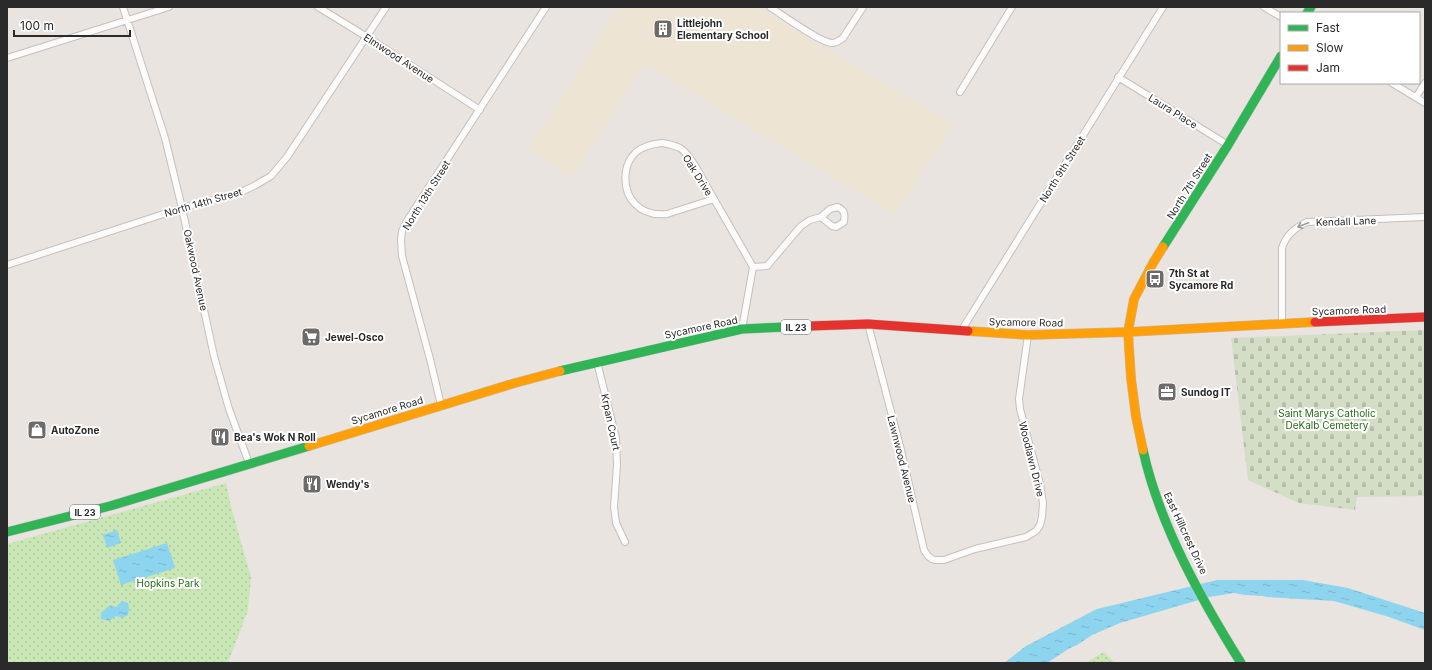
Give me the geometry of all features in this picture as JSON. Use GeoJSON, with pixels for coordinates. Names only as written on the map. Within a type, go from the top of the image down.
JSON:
{"type":"FeatureCollection","features":[{"type":"Feature","properties":{"kind":"main road","name":"North 7th Street"},"geometry":{"type":"LineString","coordinates":[[1128,332],[1134,299],[1153,263],[1228,145],[1280,58]]}},
{"type":"Feature","properties":{"kind":"main road","name":"Sycamore Road"},"geometry":{"type":"LineString","coordinates":[[7,532],[110,506],[515,383],[597,362],[742,329],[868,324],[1028,335],[1128,332],[1425,318]]}},
{"type":"Feature","properties":{"kind":"main road","name":"East Hillcrest Drive"},"geometry":{"type":"LineString","coordinates":[[1128,332],[1131,378],[1136,417],[1148,470],[1157,501],[1186,565],[1241,663]]}},
{"type":"Feature","properties":{"kind":"street","name":"Oakwood Avenue"},"geometry":{"type":"LineString","coordinates":[[123,7],[126,21],[165,138],[182,208],[214,356],[232,416],[249,464]]}},
{"type":"Feature","properties":{"kind":"street"},"geometry":{"type":"LineString","coordinates":[[7,58],[169,7]]}},
{"type":"Feature","properties":{"kind":"street","name":"Elmwood Avenue"},"geometry":{"type":"LineString","coordinates":[[318,7],[367,36],[480,110]]}},
{"type":"Feature","properties":{"kind":"street","name":"North 14th Street"},"geometry":{"type":"LineString","coordinates":[[7,265],[182,208],[239,193],[271,176],[287,157],[386,7]]}},
{"type":"Feature","properties":{"kind":"street","name":"North 13th Street"},"geometry":{"type":"LineString","coordinates":[[441,405],[430,359],[404,266],[400,247],[402,231],[546,7]]}},
{"type":"Feature","properties":{"kind":"street"},"geometry":{"type":"LineString","coordinates":[[770,7],[815,36],[829,43],[839,41],[846,35],[863,7]]}},
{"type":"Feature","properties":{"kind":"street"},"geometry":{"type":"LineString","coordinates":[[960,92],[1012,7]]}},
{"type":"Feature","properties":{"kind":"street","name":"North 9th Street"},"geometry":{"type":"LineString","coordinates":[[962,331],[1118,77],[1163,7]]}},
{"type":"Feature","properties":{"kind":"street"},"geometry":{"type":"LineString","coordinates":[[1264,7],[1280,16]]}},
{"type":"Feature","properties":{"kind":"street","name":"Laura Place"},"geometry":{"type":"LineString","coordinates":[[1118,77],[1228,145]]}},
{"type":"Feature","properties":{"kind":"street"},"geometry":{"type":"LineString","coordinates":[[1416,97],[1425,83]]}},
{"type":"Feature","properties":{"kind":"street"},"geometry":{"type":"LineString","coordinates":[[1394,84],[1425,102]]}},
{"type":"Feature","properties":{"kind":"street","name":"Oak Drive"},"geometry":{"type":"LineString","coordinates":[[714,199],[667,214],[650,214],[635,204],[627,191],[625,180],[627,166],[632,156],[646,146],[662,143],[680,148],[687,154],[714,199],[753,267]]}},
{"type":"Feature","properties":{"kind":"street"},"geometry":{"type":"LineString","coordinates":[[742,329],[753,267],[767,266],[801,226],[810,220],[821,217]]}},
{"type":"Feature","properties":{"kind":"street","name":"Kendall Lane"},"geometry":{"type":"LineString","coordinates":[[1282,324],[1282,248],[1286,239],[1296,227],[1307,222],[1425,217]]}},
{"type":"Feature","properties":{"kind":"street","name":"Lawnwood Avenue"},"geometry":{"type":"LineString","coordinates":[[868,324],[924,550],[928,556],[935,560],[944,560],[965,553]]}},
{"type":"Feature","properties":{"kind":"street","name":"Woodlawn Drive"},"geometry":{"type":"LineString","coordinates":[[965,553],[975,549],[1026,537],[1036,531],[1040,525],[1043,503],[1040,484],[1020,409],[1019,399],[1028,335]]}},
{"type":"Feature","properties":{"kind":"street","name":"Krpan Court"},"geometry":{"type":"LineString","coordinates":[[597,362],[616,438],[618,465],[614,507],[616,523],[625,542]]}},
{"type":"Feature","properties":{"kind":"shaded area"},"geometry":{"type":"Polygon","coordinates":[[[618,7],[758,7],[825,49],[953,124],[895,215],[644,64],[572,177],[529,149],[618,7]]]}},
{"type":"Feature","properties":{"kind":"green space","name":"Saint Marys Catholic DeKalb Cemetery"},"geometry":{"type":"Polygon","coordinates":[[[1425,330],[1425,496],[1357,497],[1355,510],[1299,503],[1248,480],[1231,338],[1425,330]]]}},
{"type":"Feature","properties":{"kind":"green space","name":"Hopkins Park"},"geometry":{"type":"Polygon","coordinates":[[[226,483],[231,507],[251,577],[248,610],[228,663],[7,663],[7,544],[226,483]]]}},
{"type":"Feature","properties":{"kind":"green space"},"geometry":{"type":"Polygon","coordinates":[[[1104,652],[1115,663],[1085,663],[1104,652]]]}},
{"type":"Feature","properties":{"kind":"water"},"geometry":{"type":"Polygon","coordinates":[[[117,530],[121,543],[107,548],[103,535],[117,530]]]}},
{"type":"Feature","properties":{"kind":"water"},"geometry":{"type":"Polygon","coordinates":[[[167,543],[175,568],[121,585],[113,560],[167,543]]]}},
{"type":"Feature","properties":{"kind":"water"},"geometry":{"type":"Polygon","coordinates":[[[1217,580],[1303,580],[1348,588],[1425,613],[1425,630],[1386,616],[1334,601],[1267,597],[1234,593],[1209,597],[1120,623],[1092,635],[1047,663],[1004,663],[1026,646],[1097,609],[1217,580]]]}},
{"type":"Feature","properties":{"kind":"water"},"geometry":{"type":"Polygon","coordinates":[[[122,601],[128,603],[128,615],[122,618],[116,616],[109,621],[101,619],[101,612],[110,606],[116,607],[122,601]]]}},
{"type":"Feature","properties":{"kind":"traffic: fast"},"geometry":{"type":"LineString","coordinates":[[1308,12],[1311,7]]}},
{"type":"Feature","properties":{"kind":"traffic: fast"},"geometry":{"type":"LineString","coordinates":[[1163,247],[1228,145],[1280,58]]}},
{"type":"Feature","properties":{"kind":"traffic: fast"},"geometry":{"type":"LineString","coordinates":[[560,371],[742,329],[810,326]]}},
{"type":"Feature","properties":{"kind":"traffic: fast"},"geometry":{"type":"LineString","coordinates":[[7,532],[110,506],[309,446]]}},
{"type":"Feature","properties":{"kind":"traffic: fast"},"geometry":{"type":"LineString","coordinates":[[1143,450],[1159,506],[1170,533],[1211,613],[1241,663]]}},
{"type":"Feature","properties":{"kind":"traffic: slow"},"geometry":{"type":"LineString","coordinates":[[1143,450],[1136,417],[1131,378],[1128,332],[1134,299],[1163,247]]}},
{"type":"Feature","properties":{"kind":"traffic: slow"},"geometry":{"type":"LineString","coordinates":[[968,331],[1028,335],[1128,332],[1315,322]]}},
{"type":"Feature","properties":{"kind":"traffic: slow"},"geometry":{"type":"LineString","coordinates":[[309,446],[515,383],[560,371]]}},
{"type":"Feature","properties":{"kind":"traffic: jam"},"geometry":{"type":"LineString","coordinates":[[1315,322],[1425,317]]}},
{"type":"Feature","properties":{"kind":"traffic: jam"},"geometry":{"type":"LineString","coordinates":[[810,326],[868,324],[968,331]]}},
{"type":"Feature","properties":{"kind":"place","name":"Littlejohn Elementary School"},"geometry":{"type":"Point","coordinates":[663,29]}},
{"type":"Feature","properties":{"kind":"place","name":"7th St at Sycamore Rd"},"geometry":{"type":"Point","coordinates":[1155,279]}},
{"type":"Feature","properties":{"kind":"place","name":"Jewel-Osco"},"geometry":{"type":"Point","coordinates":[311,337]}},
{"type":"Feature","properties":{"kind":"place","name":"Sundog IT"},"geometry":{"type":"Point","coordinates":[1167,392]}},
{"type":"Feature","properties":{"kind":"place","name":"AutoZone"},"geometry":{"type":"Point","coordinates":[37,430]}},
{"type":"Feature","properties":{"kind":"place","name":"Bea's Wok N Roll"},"geometry":{"type":"Point","coordinates":[220,437]}},
{"type":"Feature","properties":{"kind":"place","name":"Wendy's"},"geometry":{"type":"Point","coordinates":[312,484]}}]}
